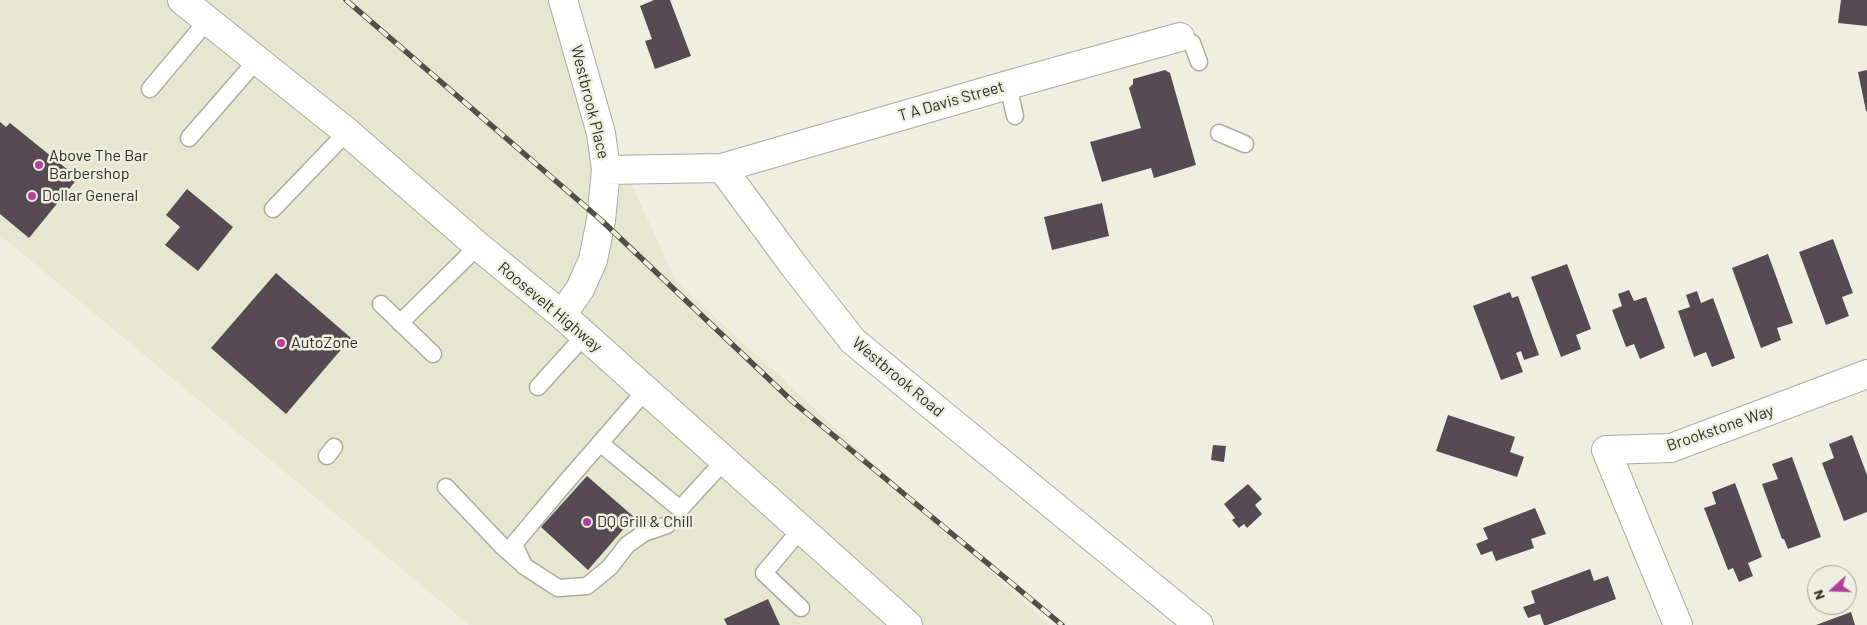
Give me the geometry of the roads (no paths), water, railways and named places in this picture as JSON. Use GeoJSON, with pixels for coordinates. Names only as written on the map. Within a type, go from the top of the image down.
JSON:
{"type":"FeatureCollection","features":[{"type":"Feature","properties":{"kind":"street","name":"Roosevelt Highway"},"geometry":{"type":"LineString","coordinates":[[182,0],[207,22],[258,60],[347,132],[478,246],[562,315],[908,625]]}},
{"type":"Feature","properties":{"kind":"street","name":"Westbrook Place"},"geometry":{"type":"LineString","coordinates":[[562,315],[580,289],[593,260],[601,220],[606,170],[601,133],[563,0]]}},
{"type":"Feature","properties":{"kind":"street","name":"T A Davis Street"},"geometry":{"type":"LineString","coordinates":[[722,168],[1180,37]]}},
{"type":"Feature","properties":{"kind":"street"},"geometry":{"type":"LineString","coordinates":[[606,170],[722,168]]}},
{"type":"Feature","properties":{"kind":"street","name":"Westbrook Road"},"geometry":{"type":"LineString","coordinates":[[722,168],[794,266],[853,341],[1199,625]]}},
{"type":"Feature","properties":{"kind":"street","name":"Brookstone Way"},"geometry":{"type":"LineString","coordinates":[[1678,625],[1606,450],[1671,448],[1867,374]]}},
{"type":"Feature","properties":{"kind":"lane"},"geometry":{"type":"LineString","coordinates":[[150,89],[207,22]]}},
{"type":"Feature","properties":{"kind":"lane"},"geometry":{"type":"LineString","coordinates":[[1180,37],[1192,43],[1199,62]]}},
{"type":"Feature","properties":{"kind":"lane"},"geometry":{"type":"LineString","coordinates":[[189,138],[258,60]]}},
{"type":"Feature","properties":{"kind":"lane"},"geometry":{"type":"LineString","coordinates":[[1008,85],[1014,116]]}},
{"type":"Feature","properties":{"kind":"lane"},"geometry":{"type":"LineString","coordinates":[[273,210],[347,132]]}},
{"type":"Feature","properties":{"kind":"lane"},"geometry":{"type":"LineString","coordinates":[[1219,133],[1245,144]]}},
{"type":"Feature","properties":{"kind":"lane"},"geometry":{"type":"LineString","coordinates":[[400,323],[478,246]]}},
{"type":"Feature","properties":{"kind":"lane"},"geometry":{"type":"LineString","coordinates":[[381,304],[434,354]]}},
{"type":"Feature","properties":{"kind":"lane"},"geometry":{"type":"LineString","coordinates":[[538,387],[585,335]]}},
{"type":"Feature","properties":{"kind":"lane"},"geometry":{"type":"LineString","coordinates":[[524,566],[514,544],[646,390]]}},
{"type":"Feature","properties":{"kind":"lane"},"geometry":{"type":"LineString","coordinates":[[600,443],[680,509],[724,461]]}},
{"type":"Feature","properties":{"kind":"lane"},"geometry":{"type":"LineString","coordinates":[[446,487],[503,547],[524,566],[558,588],[587,586],[610,567],[628,545],[644,533],[667,525]]}},
{"type":"Feature","properties":{"kind":"lane"},"geometry":{"type":"LineString","coordinates":[[801,529],[764,573],[801,608]]}},
{"type":"Feature","properties":{"kind":"railway"},"geometry":{"type":"LineString","coordinates":[[346,0],[601,220],[792,401],[1062,625]]}},
{"type":"Feature","properties":{"kind":"place","name":"Above The Bar Barbershop"},"geometry":{"type":"Point","coordinates":[39,165]}},
{"type":"Feature","properties":{"kind":"place","name":"Dollar General"},"geometry":{"type":"Point","coordinates":[32,196]}},
{"type":"Feature","properties":{"kind":"place","name":"AutoZone"},"geometry":{"type":"Point","coordinates":[281,343]}},
{"type":"Feature","properties":{"kind":"place","name":"DQ Grill & Chill"},"geometry":{"type":"Point","coordinates":[587,522]}}]}
